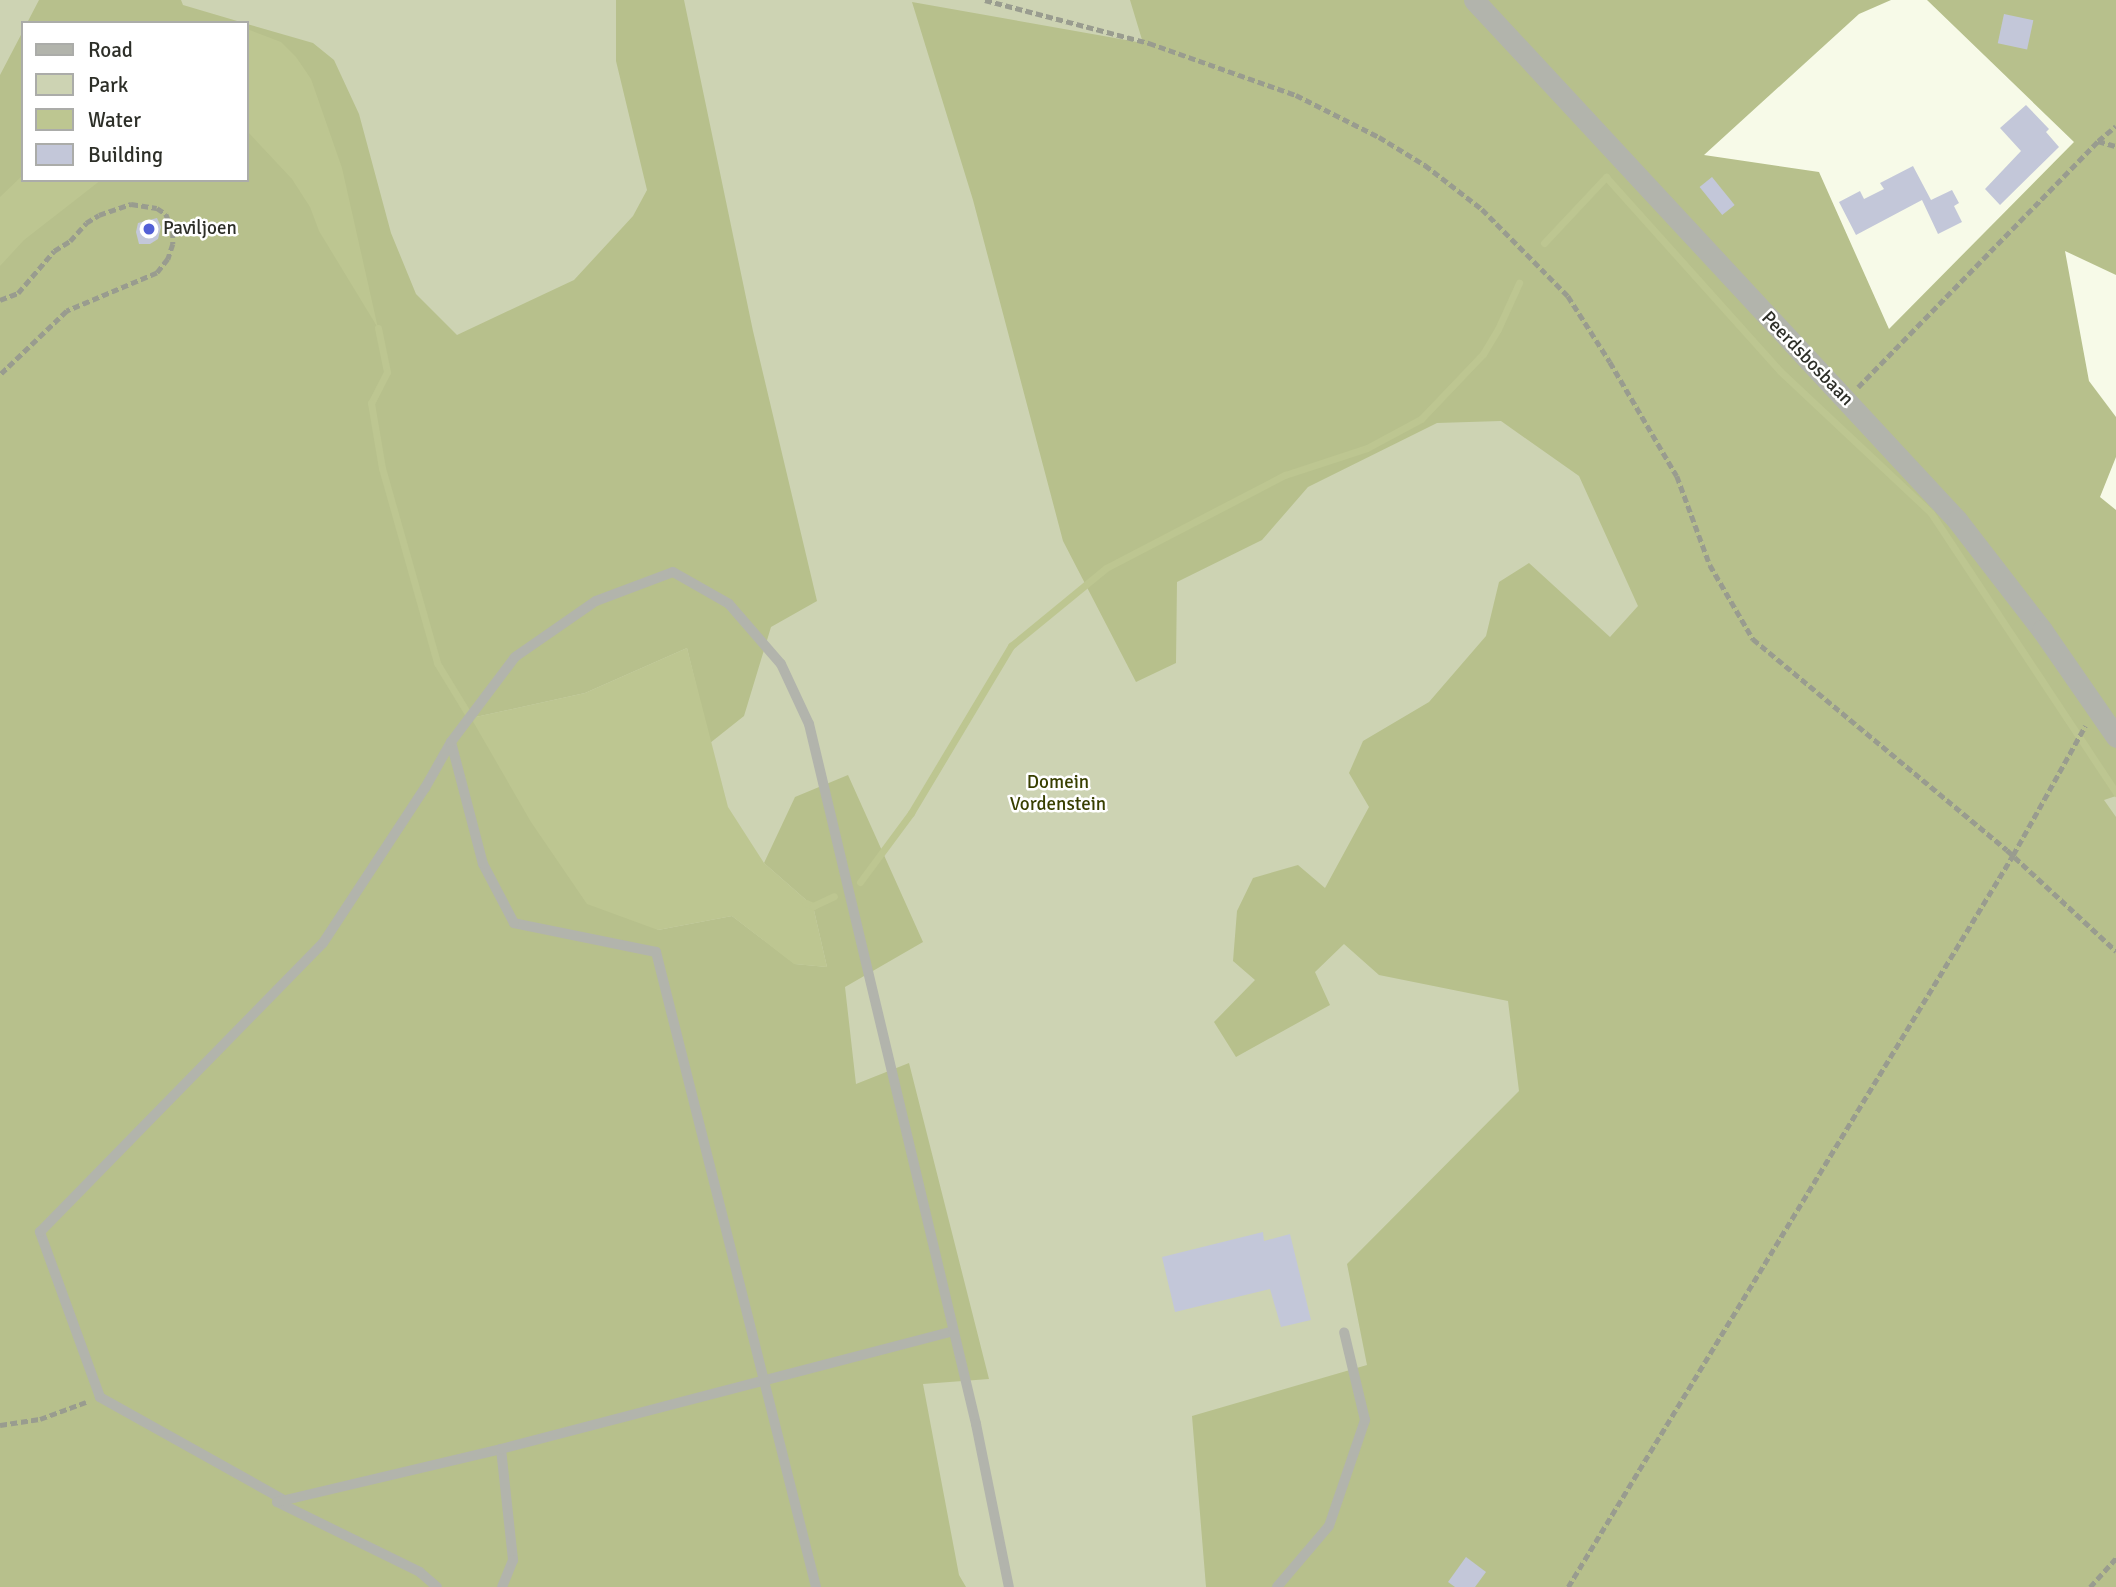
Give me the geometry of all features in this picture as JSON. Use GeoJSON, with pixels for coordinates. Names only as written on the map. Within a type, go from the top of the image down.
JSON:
{"type":"FeatureCollection","features":[{"type":"Feature","properties":{"kind":"street","name":"Peerdsbosbaan"},"geometry":{"type":"LineString","coordinates":[[1474,0],[1957,520],[2042,629],[2116,737]]}},
{"type":"Feature","properties":{"kind":"lane"},"geometry":{"type":"LineString","coordinates":[[284,1500],[100,1397],[40,1232],[323,943],[425,788],[451,742],[515,657],[596,601],[673,572],[729,604],[781,664],[809,724],[953,1331],[1009,1587]]}},
{"type":"Feature","properties":{"kind":"lane"},"geometry":{"type":"LineString","coordinates":[[451,742],[483,864],[514,923],[656,952],[816,1587]]}},
{"type":"Feature","properties":{"kind":"lane"},"geometry":{"type":"LineString","coordinates":[[437,1587],[420,1572],[276,1502],[501,1449],[953,1331]]}},
{"type":"Feature","properties":{"kind":"lane"},"geometry":{"type":"LineString","coordinates":[[1277,1587],[1329,1526],[1364,1420],[1344,1332]]}},
{"type":"Feature","properties":{"kind":"lane"},"geometry":{"type":"LineString","coordinates":[[501,1449],[513,1559],[502,1587]]}},
{"type":"Feature","properties":{"kind":"path"},"geometry":{"type":"LineString","coordinates":[[985,0],[1149,43],[1296,94],[1391,144],[1482,209],[1568,296],[1676,476],[1710,565],[1753,639],[2013,855],[2116,951]]}},
{"type":"Feature","properties":{"kind":"path"},"geometry":{"type":"LineString","coordinates":[[1846,400],[2098,141],[2116,126]]}},
{"type":"Feature","properties":{"kind":"path"},"geometry":{"type":"LineString","coordinates":[[2098,141],[2116,146]]}},
{"type":"Feature","properties":{"kind":"path"},"geometry":{"type":"LineString","coordinates":[[0,300],[18,293],[54,251],[70,241],[86,223],[99,215],[131,204],[157,208],[166,214],[173,231],[173,244],[168,259],[157,273],[67,311],[0,375]]}},
{"type":"Feature","properties":{"kind":"path"},"geometry":{"type":"LineString","coordinates":[[1567,1587],[2013,855],[2096,707]]}},
{"type":"Feature","properties":{"kind":"path"},"geometry":{"type":"LineString","coordinates":[[0,1425],[40,1419],[100,1397]]}},
{"type":"Feature","properties":{"kind":"path"},"geometry":{"type":"LineString","coordinates":[[2090,1587],[2116,1558]]}},
{"type":"Feature","properties":{"kind":"green space","name":"Domein Vordenstein"},"geometry":{"type":"Polygon","coordinates":[[[0,0],[1430,0],[2116,783],[2116,1587],[0,1587],[0,0]]]}},
{"type":"Feature","properties":{"kind":"shaded area"},"geometry":{"type":"Polygon","coordinates":[[[39,0],[181,0],[183,5],[237,21],[28,21],[39,0]]]}},
{"type":"Feature","properties":{"kind":"shaded area"},"geometry":{"type":"Polygon","coordinates":[[[616,0],[684,0],[753,331],[817,601],[771,627],[744,716],[710,743],[687,648],[585,693],[471,718],[658,930],[732,916],[795,964],[827,967],[813,906],[764,863],[795,797],[848,775],[923,942],[845,987],[856,1084],[909,1063],[989,1379],[923,1384],[959,1575],[966,1587],[0,1587],[0,75],[21,35],[21,182],[248,182],[248,24],[313,43],[334,60],[359,114],[391,233],[416,294],[457,335],[574,280],[633,216],[647,190],[616,61],[616,0]]]}},
{"type":"Feature","properties":{"kind":"shaded area"},"geometry":{"type":"Polygon","coordinates":[[[1130,0],[1891,0],[1859,14],[1704,155],[1819,172],[1889,329],[2074,142],[1927,0],[2116,0],[2116,275],[2065,251],[2089,381],[2116,417],[2116,457],[2100,497],[2116,510],[2116,796],[2104,800],[2116,817],[2116,1587],[1206,1587],[1192,1416],[1367,1365],[1347,1264],[1519,1091],[1508,1001],[1379,975],[1344,944],[1315,972],[1330,1005],[1236,1057],[1214,1022],[1255,980],[1233,961],[1237,911],[1253,878],[1298,865],[1325,888],[1369,807],[1349,773],[1363,741],[1429,702],[1486,636],[1499,582],[1529,563],[1610,637],[1638,606],[1579,476],[1501,421],[1437,423],[1308,487],[1262,540],[1177,582],[1176,663],[1136,682],[1063,541],[973,200],[912,2],[1143,43],[1130,0]]]}},
{"type":"Feature","properties":{"kind":"water"},"geometry":{"type":"Polygon","coordinates":[[[248,29],[281,42],[296,57],[311,79],[342,168],[378,328],[319,231],[310,207],[292,179],[248,132],[248,29]]]}},
{"type":"Feature","properties":{"kind":"water"},"geometry":{"type":"Polygon","coordinates":[[[21,177],[21,182],[98,182],[24,240],[0,266],[0,197],[21,177]]]}},
{"type":"Feature","properties":{"kind":"water"},"geometry":{"type":"Polygon","coordinates":[[[687,648],[728,807],[764,863],[813,906],[827,967],[794,964],[732,916],[658,930],[587,904],[531,822],[471,718],[585,693],[687,648]]]}},
{"type":"Feature","properties":{"kind":"building"},"geometry":{"type":"Polygon","coordinates":[[[2004,14],[2033,20],[2027,50],[1998,43],[2004,14]]]}},
{"type":"Feature","properties":{"kind":"building"},"geometry":{"type":"Polygon","coordinates":[[[2026,105],[2049,129],[2046,132],[2059,147],[2000,205],[1985,189],[2021,151],[2000,128],[2026,105]]]}},
{"type":"Feature","properties":{"kind":"building"},"geometry":{"type":"Polygon","coordinates":[[[1913,166],[1931,200],[1952,190],[1959,203],[1954,206],[1962,222],[1938,234],[1922,200],[1856,235],[1839,202],[1860,191],[1864,199],[1884,189],[1880,183],[1913,166]]]}},
{"type":"Feature","properties":{"kind":"building"},"geometry":{"type":"Polygon","coordinates":[[[1712,177],[1735,205],[1722,215],[1700,187],[1712,177]]]}},
{"type":"Feature","properties":{"kind":"building","name":"Paviljoen"},"geometry":{"type":"Polygon","coordinates":[[[157,218],[161,227],[158,239],[150,244],[139,244],[136,232],[138,223],[157,218]]]}},
{"type":"Feature","properties":{"kind":"building"},"geometry":{"type":"Polygon","coordinates":[[[1263,1232],[1264,1241],[1290,1234],[1311,1320],[1281,1327],[1270,1289],[1175,1312],[1162,1257],[1263,1232]]]}},
{"type":"Feature","properties":{"kind":"building"},"geometry":{"type":"Polygon","coordinates":[[[1466,1557],[1486,1572],[1475,1587],[1455,1587],[1448,1582],[1466,1557]]]}},
{"type":"Feature","properties":{"kind":"waterway"},"geometry":{"type":"LineString","coordinates":[[1544,243],[1606,177],[1780,371],[1931,513],[2116,793]]}},
{"type":"Feature","properties":{"kind":"waterway"},"geometry":{"type":"LineString","coordinates":[[860,882],[911,813],[1011,646],[1106,568],[1285,475],[1367,448],[1421,419],[1483,354],[1519,283]]}},
{"type":"Feature","properties":{"kind":"waterway"},"geometry":{"type":"LineString","coordinates":[[378,328],[387,372],[371,403],[382,468],[437,663],[470,717]]}},
{"type":"Feature","properties":{"kind":"waterway"},"geometry":{"type":"LineString","coordinates":[[806,903],[813,906],[834,896]]}},
{"type":"Feature","properties":{"kind":"place","name":"Paviljoen"},"geometry":{"type":"Point","coordinates":[149,229]}}]}
